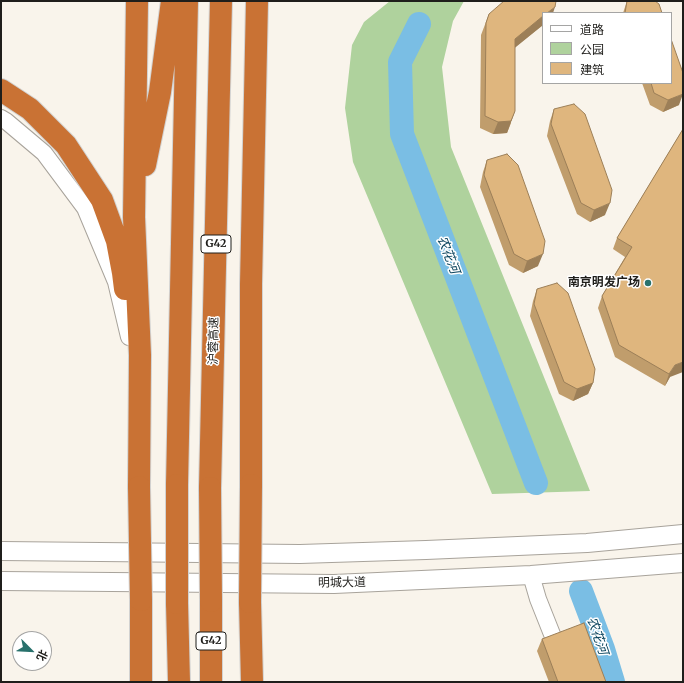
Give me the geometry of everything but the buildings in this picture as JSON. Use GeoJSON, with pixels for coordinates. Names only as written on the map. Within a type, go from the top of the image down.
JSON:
{"type":"FeatureCollection","features":[{"type":"Feature","properties":{"kind":"highway"},"geometry":{"type":"LineString","coordinates":[[137,1],[134,217],[140,355],[139,481],[141,682]]}},
{"type":"Feature","properties":{"kind":"highway"},"geometry":{"type":"LineString","coordinates":[[134,217],[160,92],[172,1]]}},
{"type":"Feature","properties":{"kind":"highway","name":"G42"},"geometry":{"type":"LineString","coordinates":[[179,682],[176,485],[187,1]]}},
{"type":"Feature","properties":{"kind":"highway","name":"沪蓉高速"},"geometry":{"type":"LineString","coordinates":[[211,682],[210,488],[221,1]]}},
{"type":"Feature","properties":{"kind":"highway"},"geometry":{"type":"LineString","coordinates":[[252,682],[250,602],[251,284],[257,1]]}},
{"type":"Feature","properties":{"kind":"highway"},"geometry":{"type":"LineString","coordinates":[[1,90],[30,109],[66,145],[102,200],[117,242],[124,273],[139,481]]}},
{"type":"Feature","properties":{"kind":"main road"},"geometry":{"type":"LineString","coordinates":[[1,551],[300,554],[579,543],[683,534]]}},
{"type":"Feature","properties":{"kind":"main road","name":"明城大道"},"geometry":{"type":"LineString","coordinates":[[1,581],[334,584],[531,575],[683,563]]}},
{"type":"Feature","properties":{"kind":"street"},"geometry":{"type":"LineString","coordinates":[[1,118],[44,153],[85,208],[116,282],[129,337]]}},
{"type":"Feature","properties":{"kind":"street"},"geometry":{"type":"LineString","coordinates":[[531,575],[538,599],[571,682]]}},
{"type":"Feature","properties":{"kind":"green space"},"geometry":{"type":"Polygon","coordinates":[[[390,1],[464,1],[453,21],[442,67],[451,147],[590,491],[492,494],[353,162],[345,108],[352,45],[364,22],[390,1]]]}},
{"type":"Feature","properties":{"kind":"waterway","name":"农花河"},"geometry":{"type":"LineString","coordinates":[[419,24],[400,62],[402,134],[536,483]]}},
{"type":"Feature","properties":{"kind":"waterway","name":"农花河"},"geometry":{"type":"LineString","coordinates":[[581,591],[603,649],[613,682]]}},
{"type":"Feature","properties":{"kind":"place","name":"南京明发广场"},"geometry":{"type":"Point","coordinates":[648,283]}}]}
